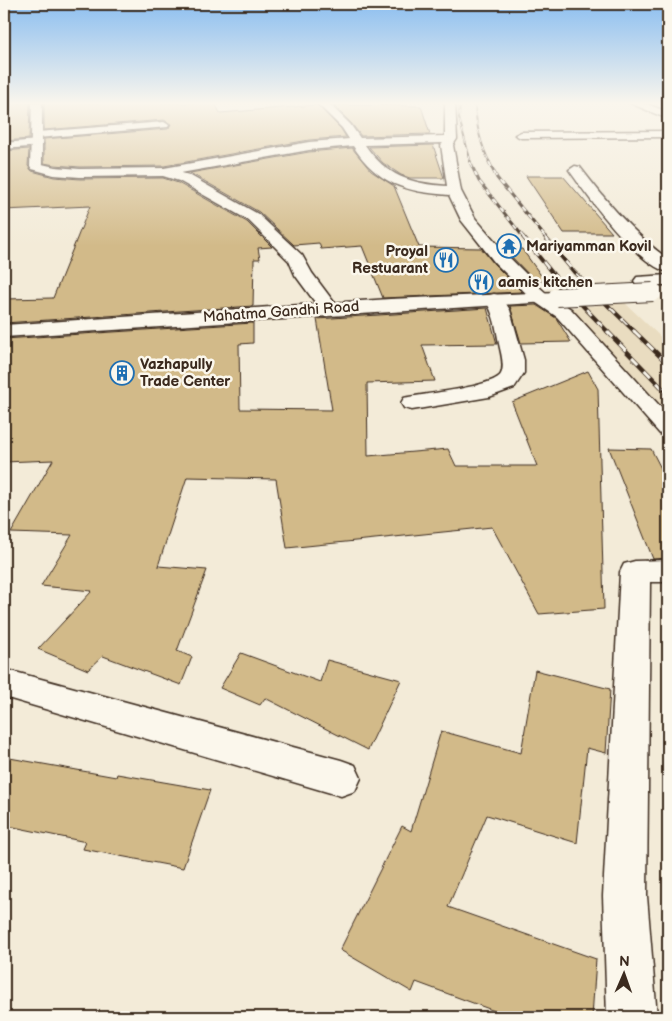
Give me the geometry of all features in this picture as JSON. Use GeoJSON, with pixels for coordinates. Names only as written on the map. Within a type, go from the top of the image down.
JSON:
{"type":"FeatureCollection","features":[{"type":"Feature","properties":{"kind":"street"},"geometry":{"type":"LineString","coordinates":[[37,151],[36,166],[80,173],[164,172],[274,151]]}},
{"type":"Feature","properties":{"kind":"street"},"geometry":{"type":"LineString","coordinates":[[362,151],[369,160],[403,184],[422,189],[454,191]]}},
{"type":"Feature","properties":{"kind":"street"},"geometry":{"type":"LineString","coordinates":[[448,151],[454,191],[468,220],[501,259],[546,292],[668,429]]}},
{"type":"Feature","properties":{"kind":"street"},"geometry":{"type":"LineString","coordinates":[[575,170],[605,210],[645,250],[668,266]]}},
{"type":"Feature","properties":{"kind":"street"},"geometry":{"type":"LineString","coordinates":[[164,172],[184,178],[253,217],[296,259],[304,275],[327,304]]}},
{"type":"Feature","properties":{"kind":"street"},"geometry":{"type":"LineString","coordinates":[[546,292],[655,288],[668,280]]}},
{"type":"Feature","properties":{"kind":"street","name":"Mahatma Gandhi Road"},"geometry":{"type":"LineString","coordinates":[[4,320],[546,292]]}},
{"type":"Feature","properties":{"kind":"street","name":"Mahatma Gandhi Road"},"geometry":{"type":"LineString","coordinates":[[4,331],[327,304],[494,300],[546,292]]}},
{"type":"Feature","properties":{"kind":"street"},"geometry":{"type":"LineString","coordinates":[[412,403],[489,390],[506,383],[513,373],[513,360],[501,310],[494,300]]}},
{"type":"Feature","properties":{"kind":"street"},"geometry":{"type":"LineString","coordinates":[[632,1017],[625,896],[635,572],[668,571]]}},
{"type":"Feature","properties":{"kind":"street"},"geometry":{"type":"LineString","coordinates":[[4,684],[342,778]]}},
{"type":"Feature","properties":{"kind":"shaded area"},"geometry":{"type":"Polygon","coordinates":[[[625,303],[668,344],[668,422],[566,308],[625,303]]]}},
{"type":"Feature","properties":{"kind":"building"},"geometry":{"type":"Polygon","coordinates":[[[4,151],[29,151],[28,166],[32,171],[54,177],[80,179],[163,178],[178,183],[247,222],[272,247],[258,248],[260,259],[254,259],[253,306],[4,323],[4,299],[53,298],[90,206],[4,210],[4,151]]]}},
{"type":"Feature","properties":{"kind":"building"},"geometry":{"type":"Polygon","coordinates":[[[44,151],[250,151],[164,166],[80,167],[44,163],[44,151]]]}},
{"type":"Feature","properties":{"kind":"building"},"geometry":{"type":"Polygon","coordinates":[[[354,151],[371,171],[394,186],[419,247],[481,248],[522,292],[383,298],[362,246],[321,249],[319,243],[294,245],[259,212],[190,173],[309,152],[354,151]]]}},
{"type":"Feature","properties":{"kind":"building"},"geometry":{"type":"Polygon","coordinates":[[[372,151],[435,151],[444,178],[410,178],[401,175],[383,163],[372,151]]]}},
{"type":"Feature","properties":{"kind":"building"},"geometry":{"type":"Polygon","coordinates":[[[526,176],[563,176],[612,233],[564,233],[526,176]]]}},
{"type":"Feature","properties":{"kind":"building"},"geometry":{"type":"Polygon","coordinates":[[[504,249],[522,249],[545,281],[536,282],[504,249]]]}},
{"type":"Feature","properties":{"kind":"building"},"geometry":{"type":"Polygon","coordinates":[[[536,305],[556,318],[571,342],[521,343],[510,306],[536,305]]]}},
{"type":"Feature","properties":{"kind":"building"},"geometry":{"type":"Polygon","coordinates":[[[487,308],[497,344],[422,345],[435,381],[367,383],[368,456],[448,449],[456,466],[537,466],[512,402],[588,371],[598,389],[604,609],[539,614],[492,527],[287,548],[276,479],[187,477],[158,566],[207,570],[177,651],[192,657],[181,685],[103,656],[88,670],[38,649],[92,591],[41,586],[72,535],[11,533],[53,460],[4,462],[4,339],[253,323],[253,343],[239,344],[240,409],[332,410],[317,319],[487,308]]]}},
{"type":"Feature","properties":{"kind":"building"},"geometry":{"type":"Polygon","coordinates":[[[609,448],[651,449],[668,482],[668,558],[653,559],[609,448]]]}},
{"type":"Feature","properties":{"kind":"building"},"geometry":{"type":"Polygon","coordinates":[[[241,653],[320,682],[327,660],[401,680],[368,750],[265,698],[260,705],[220,688],[241,653]]]}},
{"type":"Feature","properties":{"kind":"building"},"geometry":{"type":"Polygon","coordinates":[[[535,670],[610,689],[606,753],[587,748],[577,843],[487,815],[448,907],[596,959],[592,1017],[511,1017],[416,982],[412,992],[340,950],[402,826],[411,831],[441,731],[521,753],[535,670]]]}},
{"type":"Feature","properties":{"kind":"building"},"geometry":{"type":"Polygon","coordinates":[[[4,757],[116,777],[117,774],[210,790],[183,868],[83,849],[86,842],[4,825],[4,757]]]}},
{"type":"Feature","properties":{"kind":"railway"},"geometry":{"type":"LineString","coordinates":[[468,151],[471,163]]}},
{"type":"Feature","properties":{"kind":"railway"},"geometry":{"type":"LineString","coordinates":[[485,151],[490,163]]}},
{"type":"Feature","properties":{"kind":"railway"},"geometry":{"type":"LineString","coordinates":[[470,162],[479,181],[524,238]]}},
{"type":"Feature","properties":{"kind":"railway"},"geometry":{"type":"LineString","coordinates":[[489,162],[497,178],[546,238]]}},
{"type":"Feature","properties":{"kind":"railway"},"geometry":{"type":"LineString","coordinates":[[523,237],[557,279],[608,332]]}},
{"type":"Feature","properties":{"kind":"railway"},"geometry":{"type":"LineString","coordinates":[[545,237],[574,272],[635,332]]}},
{"type":"Feature","properties":{"kind":"railway"},"geometry":{"type":"LineString","coordinates":[[607,331],[668,394]]}},
{"type":"Feature","properties":{"kind":"railway"},"geometry":{"type":"LineString","coordinates":[[634,331],[668,364]]}},
{"type":"Feature","properties":{"kind":"place","name":"Mariyamman Kovil"},"geometry":{"type":"Point","coordinates":[509,246]}},
{"type":"Feature","properties":{"kind":"place","name":"Proyal Restuarant"},"geometry":{"type":"Point","coordinates":[446,260]}},
{"type":"Feature","properties":{"kind":"place","name":"aamis kitchen"},"geometry":{"type":"Point","coordinates":[481,282]}},
{"type":"Feature","properties":{"kind":"place","name":"Vazhapully Trade Center"},"geometry":{"type":"Point","coordinates":[122,373]}}]}
